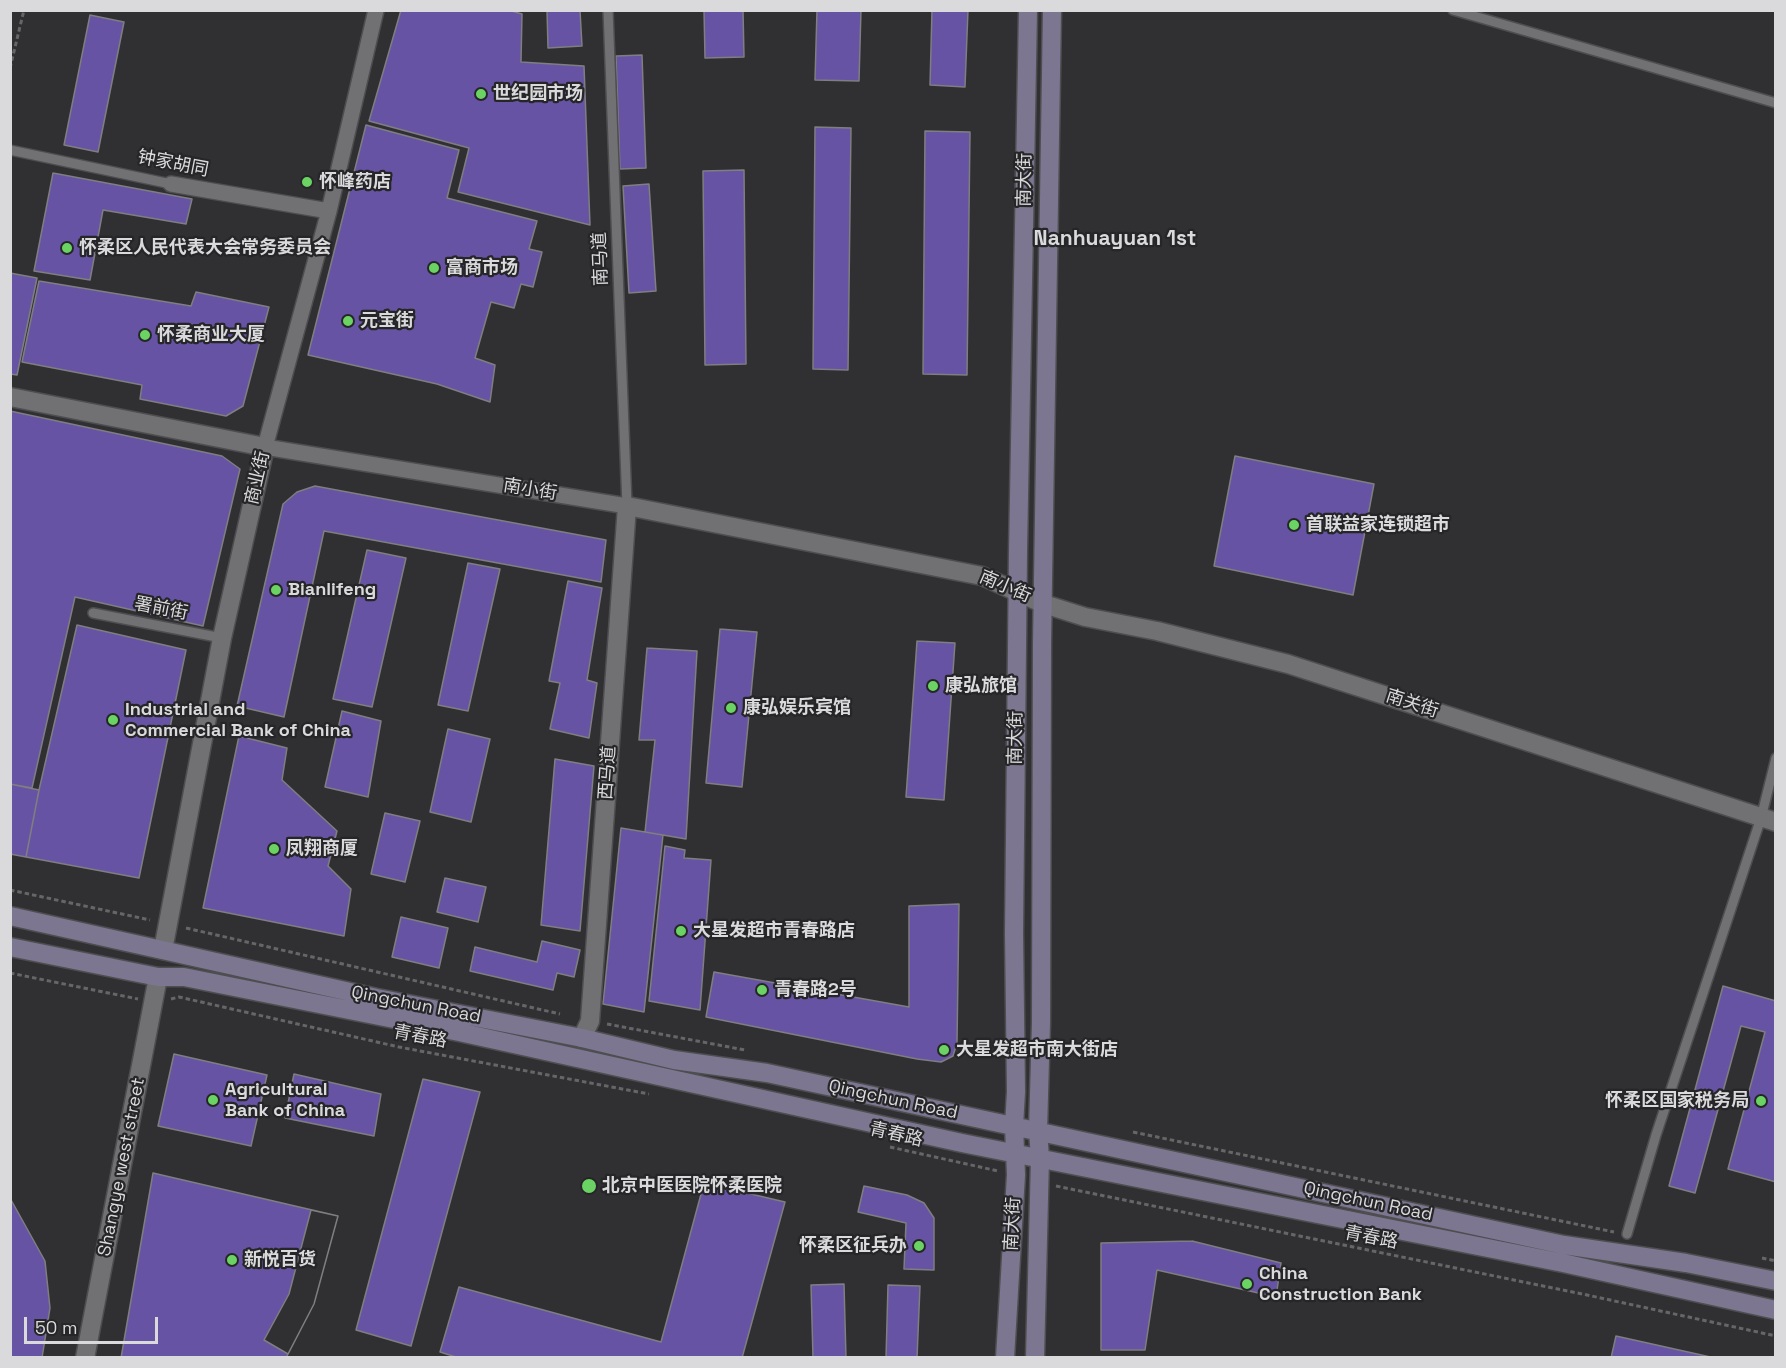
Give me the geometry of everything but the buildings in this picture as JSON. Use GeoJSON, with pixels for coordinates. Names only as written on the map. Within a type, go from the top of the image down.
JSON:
{"type":"FeatureCollection","features":[{"type":"Feature","properties":{"kind":"main road","name":"南大街"},"geometry":{"type":"LineString","coordinates":[[1005,1358],[1016,1175],[1014,933],[1028,10]]}},
{"type":"Feature","properties":{"kind":"main road","name":"南大街"},"geometry":{"type":"LineString","coordinates":[[1035,1358],[1040,1181],[1038,1131],[1052,10]]}},
{"type":"Feature","properties":{"kind":"main road","name":"Qingchun Road"},"geometry":{"type":"LineString","coordinates":[[10,916],[376,998],[582,1038],[674,1060],[767,1073],[1564,1245],[1686,1263],[1776,1281]]}},
{"type":"Feature","properties":{"kind":"main road","name":"Qingchun Road"},"geometry":{"type":"LineString","coordinates":[[10,947],[158,977],[184,977],[459,1032],[1015,1154],[1551,1261],[1776,1310]]}},
{"type":"Feature","properties":{"kind":"street","name":"商业街"},"geometry":{"type":"LineString","coordinates":[[164,950],[222,638],[265,447],[328,211],[376,10]]}},
{"type":"Feature","properties":{"kind":"street","name":"钟家胡同"},"geometry":{"type":"LineString","coordinates":[[171,184],[328,211]]}},
{"type":"Feature","properties":{"kind":"street","name":"南小街"},"geometry":{"type":"LineString","coordinates":[[10,397],[265,447],[627,506],[982,576],[1044,604]]}},
{"type":"Feature","properties":{"kind":"street","name":"西马道"},"geometry":{"type":"LineString","coordinates":[[582,1038],[590,1021],[627,506]]}},
{"type":"Feature","properties":{"kind":"street","name":"南关街"},"geometry":{"type":"LineString","coordinates":[[1044,604],[1084,617],[1157,631],[1288,664],[1768,820]]}},
{"type":"Feature","properties":{"kind":"street","name":"Shangye west street"},"geometry":{"type":"LineString","coordinates":[[85,1358],[158,977]]}},
{"type":"Feature","properties":{"kind":"lane","name":"南马道"},"geometry":{"type":"LineString","coordinates":[[608,10],[627,506]]}},
{"type":"Feature","properties":{"kind":"lane"},"geometry":{"type":"LineString","coordinates":[[1453,10],[1776,103]]}},
{"type":"Feature","properties":{"kind":"lane","name":"钟家胡同"},"geometry":{"type":"LineString","coordinates":[[10,150],[171,184]]}},
{"type":"Feature","properties":{"kind":"lane","name":"署前街"},"geometry":{"type":"LineString","coordinates":[[93,612],[222,638]]}},
{"type":"Feature","properties":{"kind":"lane"},"geometry":{"type":"LineString","coordinates":[[1627,1234],[1656,1134],[1768,820],[1776,758]]}},
{"type":"Feature","properties":{"kind":"path"},"geometry":{"type":"LineString","coordinates":[[10,68],[24,10]]}},
{"type":"Feature","properties":{"kind":"path","name":"青春路"},"geometry":{"type":"LineString","coordinates":[[10,973],[154,1002],[179,997],[399,1047],[653,1095]]}},
{"type":"Feature","properties":{"kind":"path","name":"青春路"},"geometry":{"type":"LineString","coordinates":[[880,1145],[1016,1175]]}},
{"type":"Feature","properties":{"kind":"path","name":"青春路"},"geometry":{"type":"LineString","coordinates":[[1040,1181],[1073,1191],[1575,1292],[1776,1336]]}},
{"type":"Feature","properties":{"kind":"place","name":"世纪园市场"},"geometry":{"type":"Point","coordinates":[481,94]}},
{"type":"Feature","properties":{"kind":"place","name":"怀峰药店"},"geometry":{"type":"Point","coordinates":[307,182]}},
{"type":"Feature","properties":{"kind":"place","name":"怀柔区人民代表大会常务委员会"},"geometry":{"type":"Point","coordinates":[67,248]}},
{"type":"Feature","properties":{"kind":"place","name":"富商市场"},"geometry":{"type":"Point","coordinates":[434,268]}},
{"type":"Feature","properties":{"kind":"place","name":"元宝街"},"geometry":{"type":"Point","coordinates":[348,321]}},
{"type":"Feature","properties":{"kind":"place","name":"怀柔商业大厦"},"geometry":{"type":"Point","coordinates":[145,335]}},
{"type":"Feature","properties":{"kind":"place","name":"首联益家连锁超市"},"geometry":{"type":"Point","coordinates":[1294,525]}},
{"type":"Feature","properties":{"kind":"place","name":"Bianlifeng"},"geometry":{"type":"Point","coordinates":[276,590]}},
{"type":"Feature","properties":{"kind":"place","name":"康弘旅馆"},"geometry":{"type":"Point","coordinates":[933,686]}},
{"type":"Feature","properties":{"kind":"place","name":"康弘娱乐宾馆"},"geometry":{"type":"Point","coordinates":[731,708]}},
{"type":"Feature","properties":{"kind":"place","name":"Industrial and Commercial Bank of China"},"geometry":{"type":"Point","coordinates":[113,720]}},
{"type":"Feature","properties":{"kind":"place","name":"凤翔商厦"},"geometry":{"type":"Point","coordinates":[274,849]}},
{"type":"Feature","properties":{"kind":"place","name":"大星发超市青春路店"},"geometry":{"type":"Point","coordinates":[681,931]}},
{"type":"Feature","properties":{"kind":"place","name":"青春路2号"},"geometry":{"type":"Point","coordinates":[762,990]}},
{"type":"Feature","properties":{"kind":"place","name":"大星发超市南大街店"},"geometry":{"type":"Point","coordinates":[944,1050]}},
{"type":"Feature","properties":{"kind":"place","name":"Agricultural Bank of China"},"geometry":{"type":"Point","coordinates":[213,1100]}},
{"type":"Feature","properties":{"kind":"place","name":"怀柔区国家税务局"},"geometry":{"type":"Point","coordinates":[1761,1101]}},
{"type":"Feature","properties":{"kind":"place","name":"北京中医医院怀柔医院"},"geometry":{"type":"Point","coordinates":[589,1186]}},
{"type":"Feature","properties":{"kind":"place","name":"怀柔区征兵办"},"geometry":{"type":"Point","coordinates":[919,1246]}},
{"type":"Feature","properties":{"kind":"place","name":"新悦百货"},"geometry":{"type":"Point","coordinates":[232,1260]}},
{"type":"Feature","properties":{"kind":"place","name":"China Construction Bank"},"geometry":{"type":"Point","coordinates":[1247,1284]}},
{"type":"Feature","properties":{"kind":"district","name":"Nanhuayuan 1st"},"geometry":{"type":"Point","coordinates":[1115,239]}}]}
